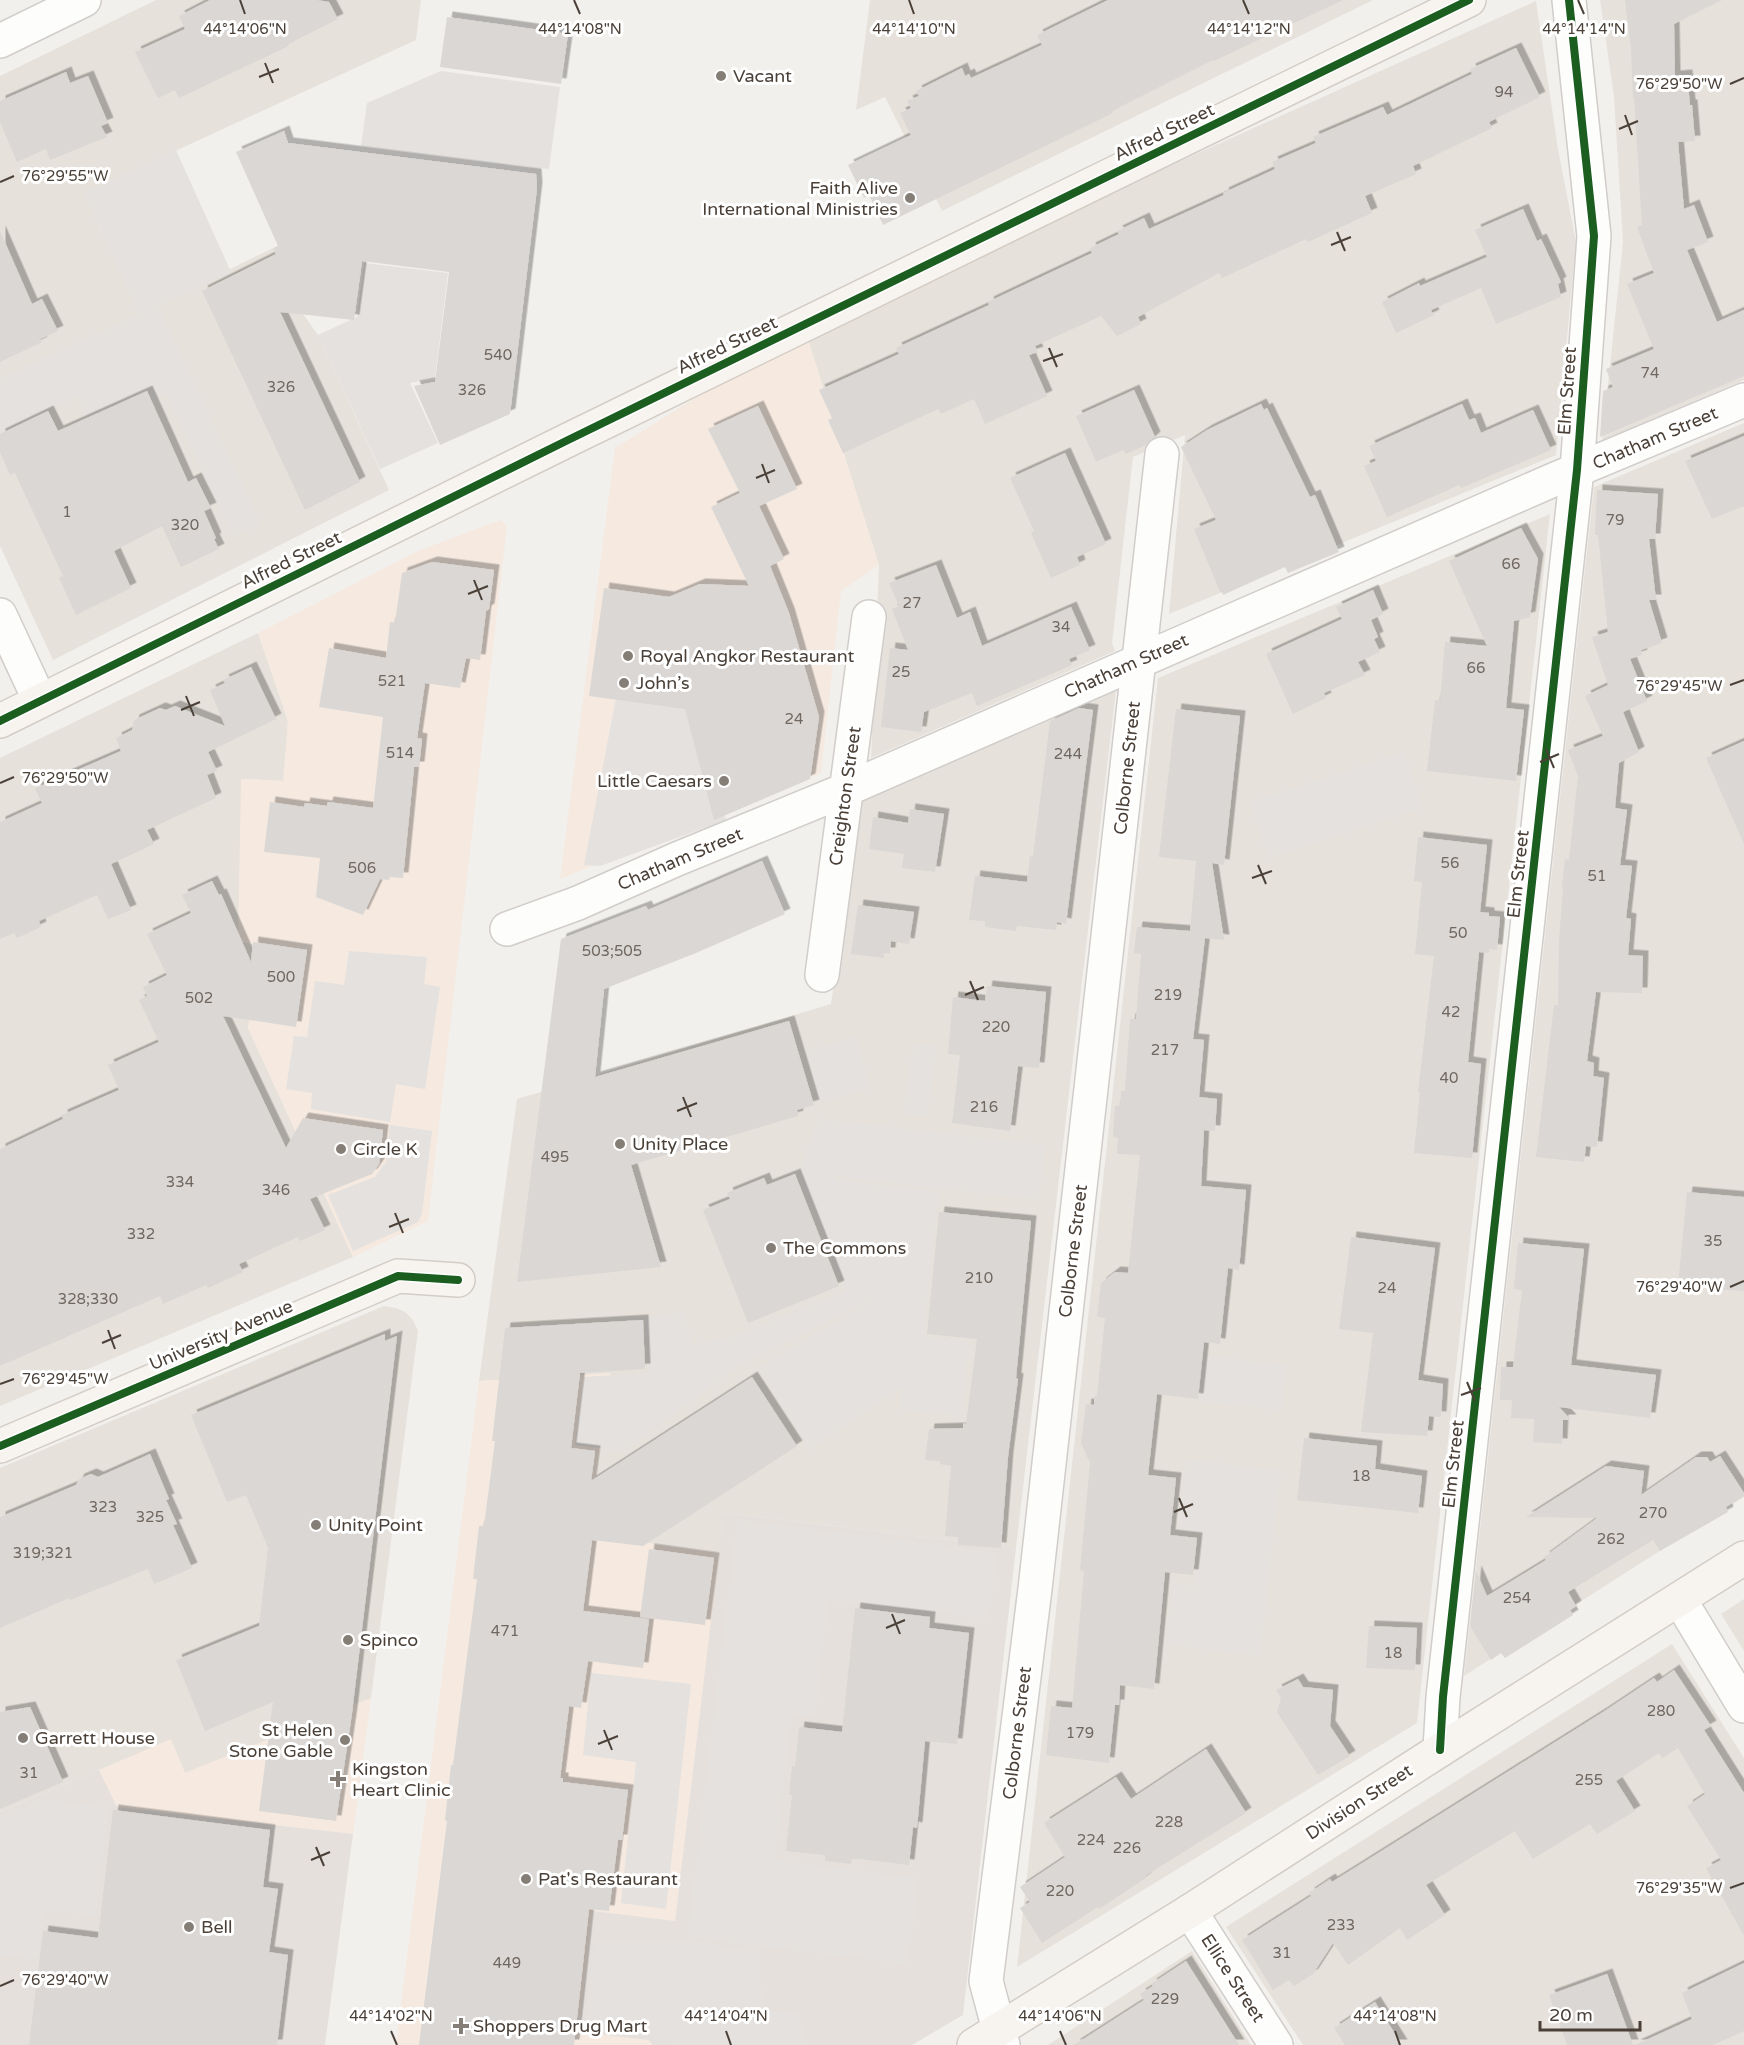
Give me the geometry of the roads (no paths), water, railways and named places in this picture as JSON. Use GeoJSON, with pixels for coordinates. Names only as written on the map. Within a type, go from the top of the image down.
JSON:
{"type":"FeatureCollection","features":[{"type":"Feature","properties":{"kind":"street"},"geometry":{"type":"LineString","coordinates":[[0,41],[84,0]]}},
{"type":"Feature","properties":{"kind":"street","name":"Alfred Street"},"geometry":{"type":"LineString","coordinates":[[0,721],[575,436],[1469,0]]}},
{"type":"Feature","properties":{"kind":"street","name":"Elm Street"},"geometry":{"type":"LineString","coordinates":[[1440,1750],[1444,1685],[1577,470],[1594,236],[1569,0]]}},
{"type":"Feature","properties":{"kind":"street","name":"Chatham Street"},"geometry":{"type":"LineString","coordinates":[[507,929],[578,903],[845,790],[1577,470],[1744,400]]}},
{"type":"Feature","properties":{"kind":"street","name":"Colborne Street"},"geometry":{"type":"LineString","coordinates":[[992,2040],[986,1981],[1033,1601],[1162,454]]}},
{"type":"Feature","properties":{"kind":"street"},"geometry":{"type":"LineString","coordinates":[[0,615],[40,701]]}},
{"type":"Feature","properties":{"kind":"street","name":"Creighton Street"},"geometry":{"type":"LineString","coordinates":[[822,975],[869,617]]}},
{"type":"Feature","properties":{"kind":"street","name":"University Avenue"},"geometry":{"type":"LineString","coordinates":[[0,1446],[398,1276],[458,1280]]}},
{"type":"Feature","properties":{"kind":"street","name":"Division Street"},"geometry":{"type":"LineString","coordinates":[[992,2040],[1440,1750],[1744,1558]]}},
{"type":"Feature","properties":{"kind":"street"},"geometry":{"type":"LineString","coordinates":[[1680,1600],[1744,1706]]}},
{"type":"Feature","properties":{"kind":"street","name":"Ellice Street"},"geometry":{"type":"LineString","coordinates":[[1190,1911],[1276,2045]]}},
{"type":"Feature","properties":{"kind":"place","name":"Vacant"},"geometry":{"type":"Point","coordinates":[721,76]}},
{"type":"Feature","properties":{"kind":"place","name":"Faith Alive International Ministries"},"geometry":{"type":"Point","coordinates":[910,198]}},
{"type":"Feature","properties":{"kind":"place","name":"Royal Angkor Restaurant"},"geometry":{"type":"Point","coordinates":[628,656]}},
{"type":"Feature","properties":{"kind":"place","name":"John’s"},"geometry":{"type":"Point","coordinates":[624,683]}},
{"type":"Feature","properties":{"kind":"place","name":"Little Caesars"},"geometry":{"type":"Point","coordinates":[724,781]}},
{"type":"Feature","properties":{"kind":"place","name":"Unity Place"},"geometry":{"type":"Point","coordinates":[620,1144]}},
{"type":"Feature","properties":{"kind":"place","name":"Circle K"},"geometry":{"type":"Point","coordinates":[341,1149]}},
{"type":"Feature","properties":{"kind":"place","name":"The Commons"},"geometry":{"type":"Point","coordinates":[771,1248]}},
{"type":"Feature","properties":{"kind":"place","name":"Unity Point"},"geometry":{"type":"Point","coordinates":[316,1525]}},
{"type":"Feature","properties":{"kind":"place","name":"Spinco"},"geometry":{"type":"Point","coordinates":[348,1640]}},
{"type":"Feature","properties":{"kind":"place","name":"Garrett House"},"geometry":{"type":"Point","coordinates":[23,1738]}},
{"type":"Feature","properties":{"kind":"place","name":"St Helen Stone Gable"},"geometry":{"type":"Point","coordinates":[345,1740]}},
{"type":"Feature","properties":{"kind":"place","name":"Kingston Heart Clinic"},"geometry":{"type":"Point","coordinates":[338,1779]}},
{"type":"Feature","properties":{"kind":"place","name":"Pat's Restaurant"},"geometry":{"type":"Point","coordinates":[526,1879]}},
{"type":"Feature","properties":{"kind":"place","name":"Bell"},"geometry":{"type":"Point","coordinates":[189,1927]}},
{"type":"Feature","properties":{"kind":"place","name":"Shoppers Drug Mart"},"geometry":{"type":"Point","coordinates":[461,2026]}}]}
